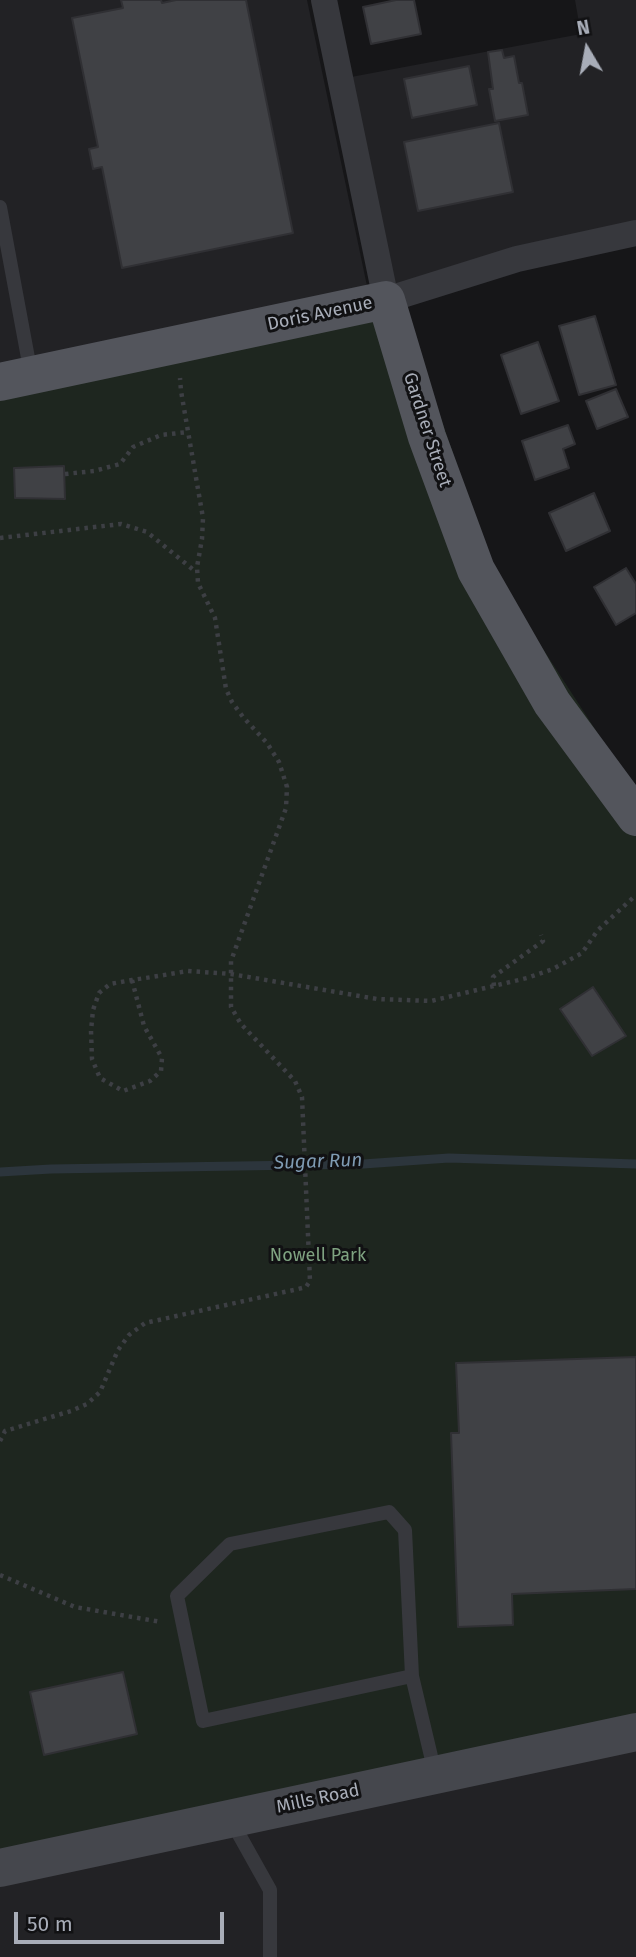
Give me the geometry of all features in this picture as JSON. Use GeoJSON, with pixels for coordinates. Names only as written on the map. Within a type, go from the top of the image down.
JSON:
{"type":"FeatureCollection","features":[{"type":"Feature","properties":{"kind":"main road","name":"Doris Avenue"},"geometry":{"type":"LineString","coordinates":[[16,379],[386,300]]}},
{"type":"Feature","properties":{"kind":"main road","name":"Gardner Street"},"geometry":{"type":"LineString","coordinates":[[386,300],[427,437],[476,570],[552,703],[636,817]]}},
{"type":"Feature","properties":{"kind":"street","name":"Gardner Street"},"geometry":{"type":"LineString","coordinates":[[324,0],[386,300]]}},
{"type":"Feature","properties":{"kind":"street","name":"Doris Avenue"},"geometry":{"type":"LineString","coordinates":[[386,300],[517,259],[636,233]]}},
{"type":"Feature","properties":{"kind":"street","name":"Mills Road"},"geometry":{"type":"LineString","coordinates":[[0,1868],[636,1732]]}},
{"type":"Feature","properties":{"kind":"lane"},"geometry":{"type":"LineString","coordinates":[[0,207],[15,283],[16,379]]}},
{"type":"Feature","properties":{"kind":"lane"},"geometry":{"type":"LineString","coordinates":[[0,264],[15,283]]}},
{"type":"Feature","properties":{"kind":"lane"},"geometry":{"type":"LineString","coordinates":[[412,1676],[203,1721],[177,1596],[230,1544],[389,1512],[405,1530],[412,1676],[435,1774]]}},
{"type":"Feature","properties":{"kind":"lane"},"geometry":{"type":"LineString","coordinates":[[230,1818],[270,1890],[270,1957]]}},
{"type":"Feature","properties":{"kind":"path"},"geometry":{"type":"LineString","coordinates":[[0,1441],[5,1431],[87,1404],[100,1392],[118,1350],[129,1335],[145,1323],[306,1287],[310,1281],[302,1097],[295,1081],[241,1024],[231,1007],[231,961],[286,808],[287,787],[279,762],[267,743],[232,702],[226,689],[215,618],[198,583],[203,518],[181,391],[178,344]]}},
{"type":"Feature","properties":{"kind":"path"},"geometry":{"type":"LineString","coordinates":[[65,474],[120,464],[133,447],[161,435],[188,432]]}},
{"type":"Feature","properties":{"kind":"path"},"geometry":{"type":"LineString","coordinates":[[0,538],[121,524],[147,532],[197,573]]}},
{"type":"Feature","properties":{"kind":"path"},"geometry":{"type":"LineString","coordinates":[[132,980],[144,1026],[162,1058],[161,1071],[150,1081],[123,1091],[100,1078],[92,1059],[93,1010],[99,993],[110,984],[132,980],[188,971],[231,975],[377,999],[431,1001],[553,969],[582,953],[598,930],[636,895]]}},
{"type":"Feature","properties":{"kind":"path"},"geometry":{"type":"LineString","coordinates":[[494,986],[493,977],[544,941],[541,935]]}},
{"type":"Feature","properties":{"kind":"path"},"geometry":{"type":"LineString","coordinates":[[0,1575],[75,1607],[183,1626]]}},
{"type":"Feature","properties":{"kind":"shaded area"},"geometry":{"type":"Polygon","coordinates":[[[0,0],[307,0],[367,286],[0,365],[0,0]]]}},
{"type":"Feature","properties":{"kind":"shaded area"},"geometry":{"type":"Polygon","coordinates":[[[575,0],[636,0],[636,225],[394,289],[351,77],[581,34],[575,0]]]}},
{"type":"Feature","properties":{"kind":"shaded area"},"geometry":{"type":"Polygon","coordinates":[[[636,1744],[636,1957],[0,1957],[0,1884],[636,1744]]]}},
{"type":"Feature","properties":{"kind":"green space","name":"Nowell Park"},"geometry":{"type":"Polygon","coordinates":[[[404,311],[495,575],[636,792],[636,1719],[0,1854],[0,396],[404,311]]]}},
{"type":"Feature","properties":{"kind":"building"},"geometry":{"type":"Polygon","coordinates":[[[121,0],[161,0],[162,3],[176,0],[246,0],[293,233],[122,268],[102,167],[93,169],[89,149],[98,147],[72,18],[123,8],[121,0]]]}},
{"type":"Feature","properties":{"kind":"building"},"geometry":{"type":"Polygon","coordinates":[[[396,0],[414,0],[421,34],[371,44],[363,7],[396,0]]]}},
{"type":"Feature","properties":{"kind":"building"},"geometry":{"type":"Polygon","coordinates":[[[502,50],[504,58],[514,56],[528,115],[495,121],[489,89],[493,89],[488,52],[502,50]]]}},
{"type":"Feature","properties":{"kind":"building"},"geometry":{"type":"Polygon","coordinates":[[[469,66],[477,105],[412,118],[404,79],[469,66]]]}},
{"type":"Feature","properties":{"kind":"building"},"geometry":{"type":"Polygon","coordinates":[[[499,123],[513,192],[418,211],[404,142],[499,123]]]}},
{"type":"Feature","properties":{"kind":"building"},"geometry":{"type":"Polygon","coordinates":[[[595,316],[616,385],[579,395],[559,326],[595,316]]]}},
{"type":"Feature","properties":{"kind":"building"},"geometry":{"type":"Polygon","coordinates":[[[538,342],[559,401],[521,414],[501,355],[538,342]]]}},
{"type":"Feature","properties":{"kind":"building"},"geometry":{"type":"Polygon","coordinates":[[[616,389],[628,417],[597,429],[586,401],[616,389]]]}},
{"type":"Feature","properties":{"kind":"building"},"geometry":{"type":"Polygon","coordinates":[[[568,425],[575,444],[563,449],[569,468],[535,480],[522,441],[568,425]]]}},
{"type":"Feature","properties":{"kind":"building"},"geometry":{"type":"Polygon","coordinates":[[[64,466],[65,499],[15,498],[14,468],[64,466]]]}},
{"type":"Feature","properties":{"kind":"building"},"geometry":{"type":"Polygon","coordinates":[[[594,493],[610,531],[566,551],[549,513],[594,493]]]}},
{"type":"Feature","properties":{"kind":"building"},"geometry":{"type":"Polygon","coordinates":[[[626,568],[636,584],[636,613],[616,625],[594,587],[626,568]]]}},
{"type":"Feature","properties":{"kind":"building"},"geometry":{"type":"Polygon","coordinates":[[[593,987],[626,1036],[592,1056],[560,1009],[593,987]]]}},
{"type":"Feature","properties":{"kind":"building"},"geometry":{"type":"Polygon","coordinates":[[[636,1357],[636,1589],[512,1594],[513,1625],[458,1627],[451,1433],[459,1433],[456,1363],[636,1357]]]}},
{"type":"Feature","properties":{"kind":"building"},"geometry":{"type":"Polygon","coordinates":[[[123,1672],[137,1734],[44,1755],[30,1692],[123,1672]]]}},
{"type":"Feature","properties":{"kind":"waterway","name":"Sugar Run"},"geometry":{"type":"LineString","coordinates":[[0,1172],[363,1164],[449,1158],[636,1164]]}}]}
